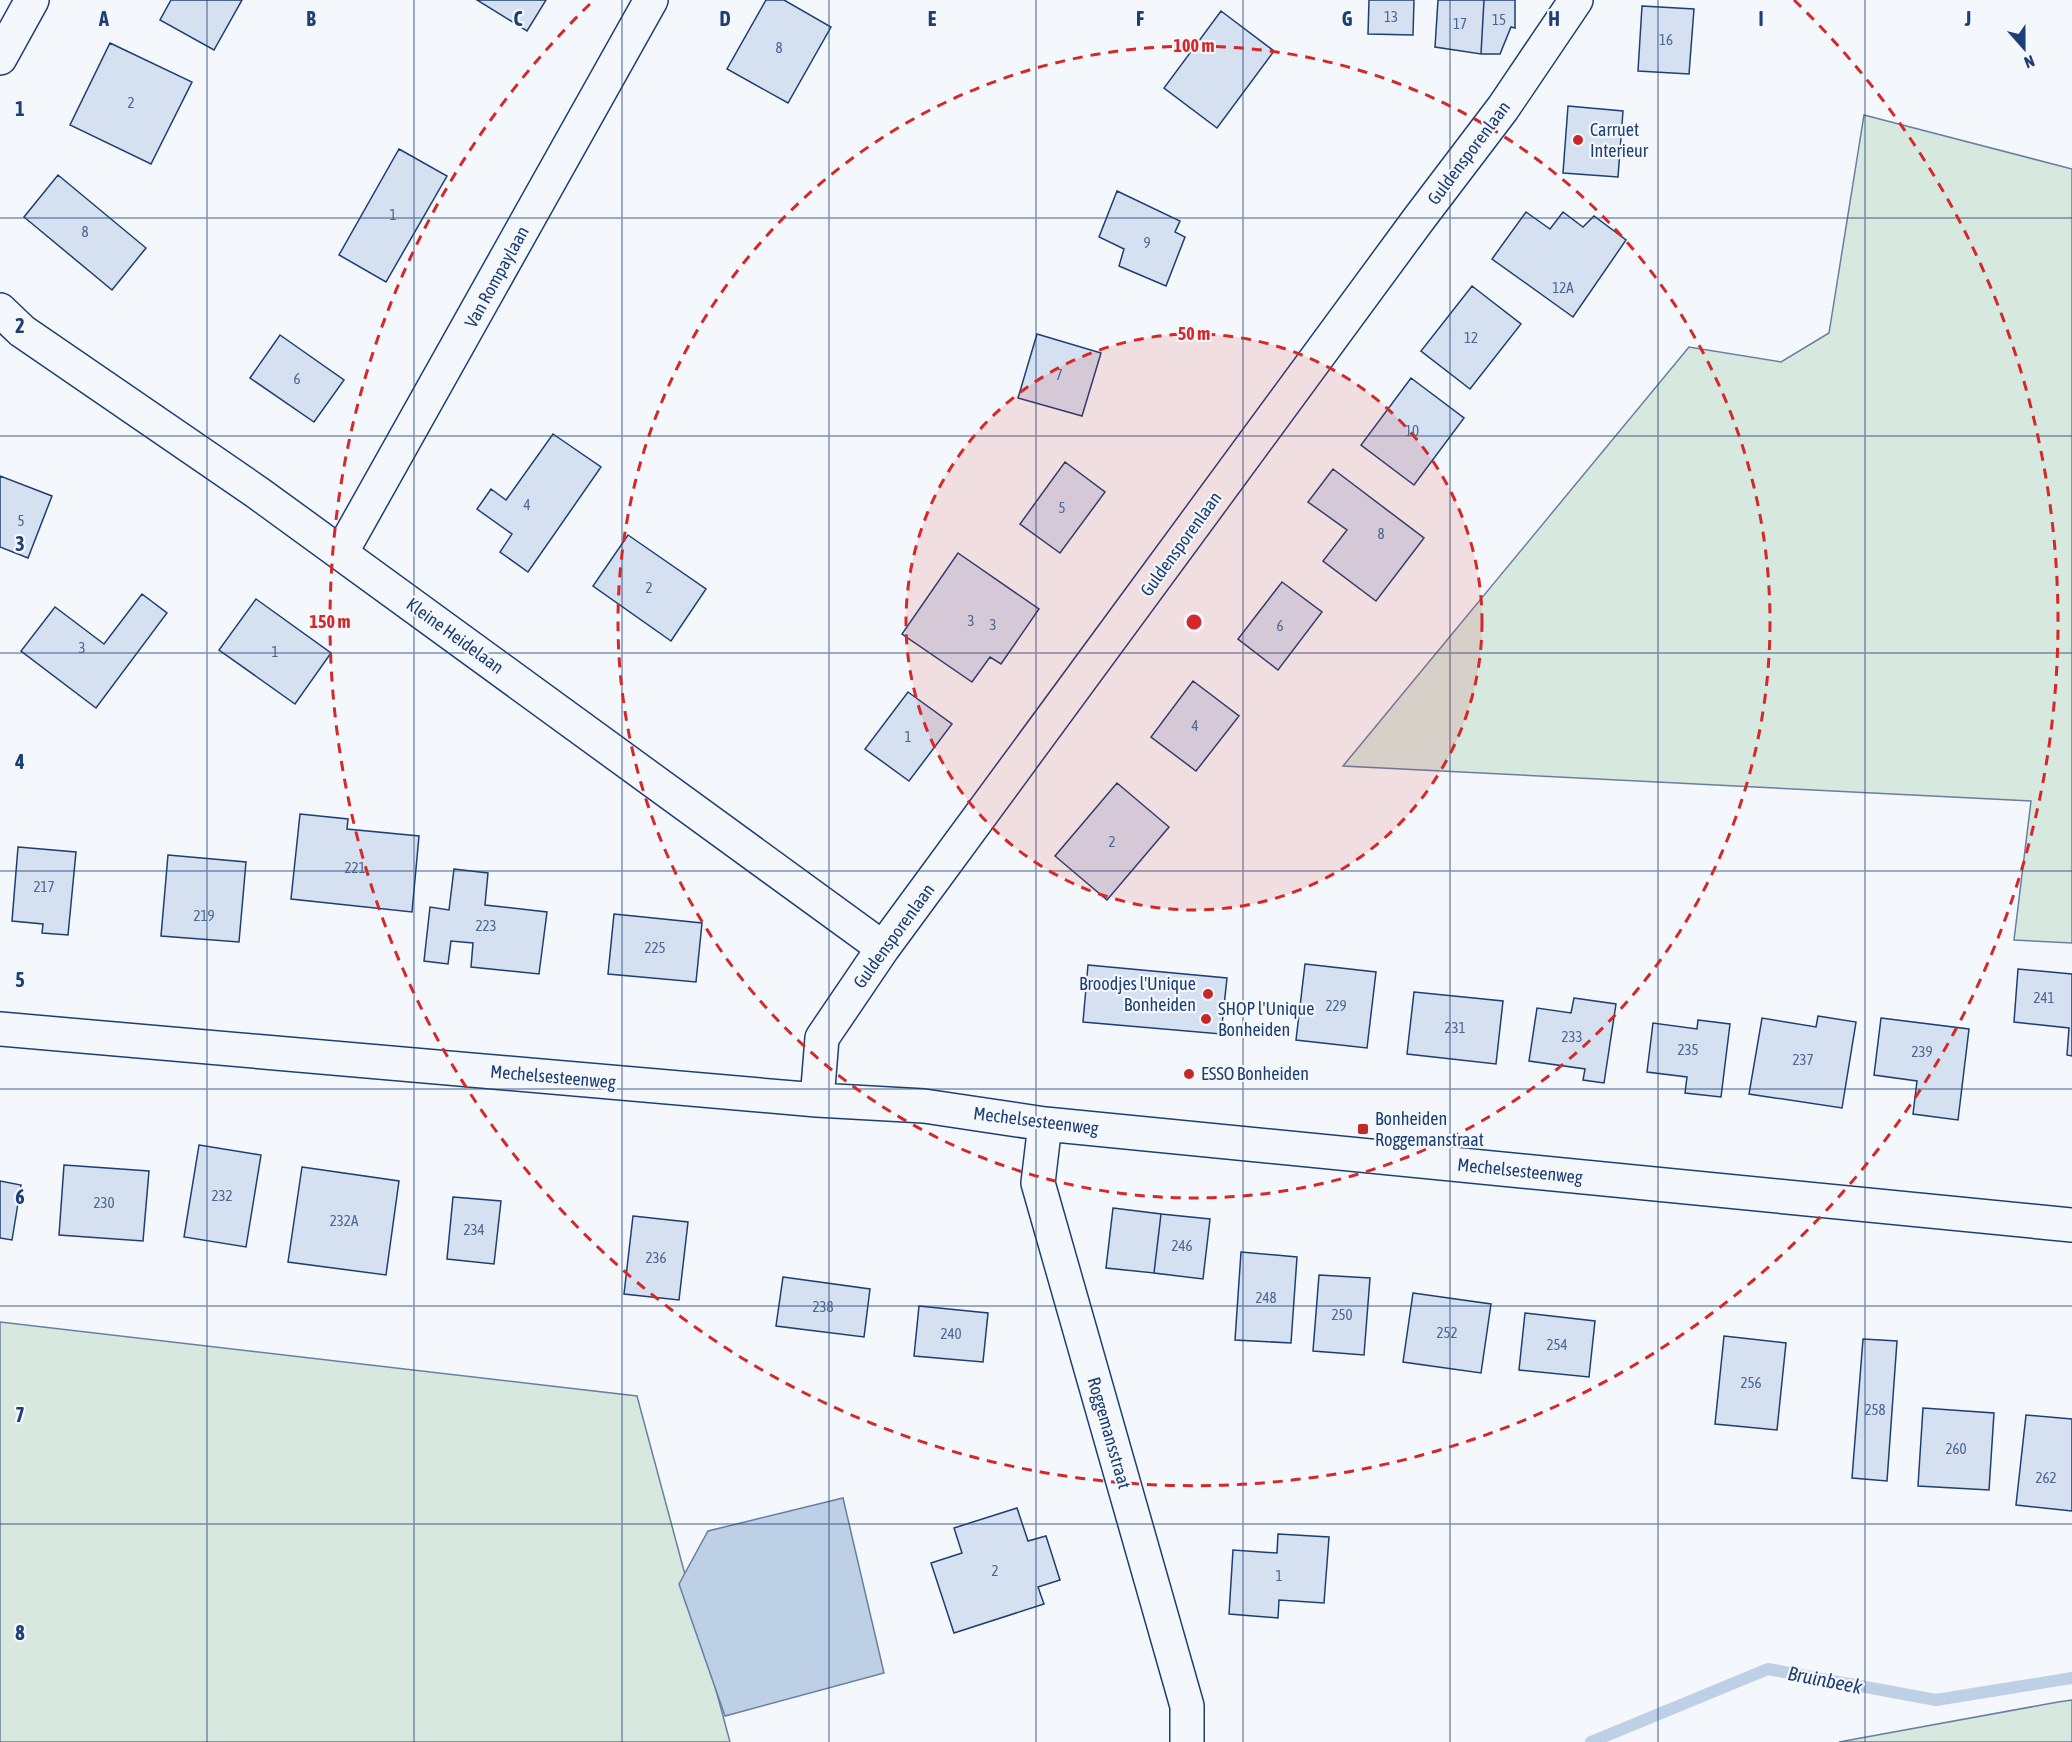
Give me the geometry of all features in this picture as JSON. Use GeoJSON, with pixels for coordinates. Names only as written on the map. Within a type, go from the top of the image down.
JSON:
{"type":"FeatureCollection","features":[{"type":"Feature","properties":{"kind":"street"},"geometry":{"type":"LineString","coordinates":[[0,58],[32,0]]}},
{"type":"Feature","properties":{"kind":"street","name":"Van Rompaylaan"},"geometry":{"type":"LineString","coordinates":[[341,553],[651,0]]}},
{"type":"Feature","properties":{"kind":"street","name":"Guldensporenlaan"},"geometry":{"type":"LineString","coordinates":[[817,1100],[822,1038],[883,948],[1418,220],[1503,108],[1576,0]]}},
{"type":"Feature","properties":{"kind":"street","name":"Kleine Heidelaan"},"geometry":{"type":"LineString","coordinates":[[7,324],[258,492],[883,948]]}},
{"type":"Feature","properties":{"kind":"street","name":"Mechelsesteenweg"},"geometry":{"type":"LineString","coordinates":[[0,1029],[817,1100],[924,1106],[1045,1124],[2072,1225]]}},
{"type":"Feature","properties":{"kind":"street","name":"Roggemansstraat"},"geometry":{"type":"LineString","coordinates":[[1045,1124],[1038,1183],[1187,1706],[1187,1742]]}},
{"type":"Feature","properties":{"kind":"shaded area"},"geometry":{"type":"Polygon","coordinates":[[[1864,115],[2072,169],[2072,943],[2014,940],[2031,801],[1343,766],[1689,347],[1781,362],[1829,333],[1864,115]]]}},
{"type":"Feature","properties":{"kind":"shaded area"},"geometry":{"type":"Polygon","coordinates":[[[0,1322],[637,1396],[730,1742],[0,1742],[0,1322]]]}},
{"type":"Feature","properties":{"kind":"shaded area"},"geometry":{"type":"Polygon","coordinates":[[[2072,1700],[2072,1742],[1839,1742],[2058,1702],[2072,1700]]]}},
{"type":"Feature","properties":{"kind":"water"},"geometry":{"type":"Polygon","coordinates":[[[843,1498],[884,1673],[725,1716],[679,1584],[708,1531],[843,1498]]]}},
{"type":"Feature","properties":{"kind":"building"},"geometry":{"type":"Polygon","coordinates":[[[171,0],[242,0],[214,50],[160,20],[171,0]]]}},
{"type":"Feature","properties":{"kind":"building"},"geometry":{"type":"Polygon","coordinates":[[[477,0],[546,0],[527,31],[477,0]]]}},
{"type":"Feature","properties":{"kind":"building"},"geometry":{"type":"Polygon","coordinates":[[[766,0],[784,0],[831,27],[788,103],[727,69],[766,0]]]}},
{"type":"Feature","properties":{"kind":"building"},"geometry":{"type":"Polygon","coordinates":[[[1369,0],[1414,0],[1413,35],[1368,34],[1369,0]]]}},
{"type":"Feature","properties":{"kind":"building"},"geometry":{"type":"Polygon","coordinates":[[[1438,0],[1484,0],[1481,54],[1435,47],[1438,0]]]}},
{"type":"Feature","properties":{"kind":"building"},"geometry":{"type":"Polygon","coordinates":[[[1484,0],[1515,0],[1515,28],[1511,27],[1500,54],[1481,54],[1484,0]]]}},
{"type":"Feature","properties":{"kind":"building"},"geometry":{"type":"Polygon","coordinates":[[[1642,6],[1694,9],[1689,74],[1638,71],[1642,6]]]}},
{"type":"Feature","properties":{"kind":"building"},"geometry":{"type":"Polygon","coordinates":[[[1221,11],[1274,51],[1217,128],[1164,88],[1221,11]]]}},
{"type":"Feature","properties":{"kind":"building"},"geometry":{"type":"Polygon","coordinates":[[[110,43],[192,82],[151,164],[70,125],[110,43]]]}},
{"type":"Feature","properties":{"kind":"building"},"geometry":{"type":"Polygon","coordinates":[[[1568,106],[1623,111],[1618,177],[1563,173],[1568,106]]]}},
{"type":"Feature","properties":{"kind":"building"},"geometry":{"type":"Polygon","coordinates":[[[399,149],[447,176],[386,282],[339,255],[399,149]]]}},
{"type":"Feature","properties":{"kind":"building"},"geometry":{"type":"Polygon","coordinates":[[[58,175],[146,248],[112,290],[24,217],[58,175]]]}},
{"type":"Feature","properties":{"kind":"building"},"geometry":{"type":"Polygon","coordinates":[[[1117,191],[1180,221],[1175,232],[1185,237],[1166,286],[1119,266],[1124,249],[1099,237],[1117,191]]]}},
{"type":"Feature","properties":{"kind":"building"},"geometry":{"type":"Polygon","coordinates":[[[1526,212],[1550,229],[1563,212],[1583,227],[1594,216],[1626,240],[1573,317],[1492,259],[1526,212]]]}},
{"type":"Feature","properties":{"kind":"building"},"geometry":{"type":"Polygon","coordinates":[[[1472,286],[1521,324],[1470,389],[1421,351],[1472,286]]]}},
{"type":"Feature","properties":{"kind":"building"},"geometry":{"type":"Polygon","coordinates":[[[1037,334],[1101,353],[1082,416],[1018,398],[1037,334]]]}},
{"type":"Feature","properties":{"kind":"building"},"geometry":{"type":"Polygon","coordinates":[[[280,335],[344,380],[314,422],[250,378],[280,335]]]}},
{"type":"Feature","properties":{"kind":"building"},"geometry":{"type":"Polygon","coordinates":[[[1411,378],[1464,418],[1414,485],[1361,445],[1411,378]]]}},
{"type":"Feature","properties":{"kind":"building"},"geometry":{"type":"Polygon","coordinates":[[[553,434],[601,467],[528,572],[500,552],[512,534],[477,509],[491,489],[506,500],[553,434]]]}},
{"type":"Feature","properties":{"kind":"building"},"geometry":{"type":"Polygon","coordinates":[[[1065,462],[1105,492],[1060,553],[1020,524],[1065,462]]]}},
{"type":"Feature","properties":{"kind":"building"},"geometry":{"type":"Polygon","coordinates":[[[1333,469],[1424,538],[1376,601],[1323,561],[1347,530],[1308,502],[1333,469]]]}},
{"type":"Feature","properties":{"kind":"building"},"geometry":{"type":"Polygon","coordinates":[[[0,476],[52,496],[28,558],[0,547],[0,476]]]}},
{"type":"Feature","properties":{"kind":"building"},"geometry":{"type":"Polygon","coordinates":[[[628,535],[706,589],[671,641],[593,586],[628,535]]]}},
{"type":"Feature","properties":{"kind":"building"},"geometry":{"type":"Polygon","coordinates":[[[958,553],[1039,609],[1001,664],[990,657],[972,682],[902,634],[958,553]]]}},
{"type":"Feature","properties":{"kind":"building"},"geometry":{"type":"Polygon","coordinates":[[[1282,582],[1322,612],[1278,670],[1238,639],[1282,582]]]}},
{"type":"Feature","properties":{"kind":"building"},"geometry":{"type":"Polygon","coordinates":[[[142,594],[167,613],[96,708],[21,651],[55,607],[104,644],[142,594]]]}},
{"type":"Feature","properties":{"kind":"building"},"geometry":{"type":"Polygon","coordinates":[[[256,599],[331,653],[295,704],[219,650],[256,599]]]}},
{"type":"Feature","properties":{"kind":"building"},"geometry":{"type":"Polygon","coordinates":[[[1193,681],[1239,716],[1196,771],[1151,737],[1193,681]]]}},
{"type":"Feature","properties":{"kind":"building"},"geometry":{"type":"Polygon","coordinates":[[[908,692],[952,724],[909,781],[865,749],[908,692]]]}},
{"type":"Feature","properties":{"kind":"building"},"geometry":{"type":"Polygon","coordinates":[[[1117,783],[1169,827],[1107,900],[1055,856],[1117,783]]]}},
{"type":"Feature","properties":{"kind":"building"},"geometry":{"type":"Polygon","coordinates":[[[300,814],[348,819],[347,829],[419,836],[412,912],[291,899],[300,814]]]}},
{"type":"Feature","properties":{"kind":"building"},"geometry":{"type":"Polygon","coordinates":[[[18,847],[76,852],[68,935],[42,933],[43,924],[12,921],[18,847]]]}},
{"type":"Feature","properties":{"kind":"building"},"geometry":{"type":"Polygon","coordinates":[[[168,855],[246,862],[239,942],[161,936],[168,855]]]}},
{"type":"Feature","properties":{"kind":"building"},"geometry":{"type":"Polygon","coordinates":[[[454,869],[488,873],[485,905],[547,912],[539,974],[471,967],[473,943],[451,941],[448,964],[424,961],[430,907],[449,910],[454,869]]]}},
{"type":"Feature","properties":{"kind":"building"},"geometry":{"type":"Polygon","coordinates":[[[614,914],[702,923],[696,982],[608,974],[614,914]]]}},
{"type":"Feature","properties":{"kind":"building"},"geometry":{"type":"Polygon","coordinates":[[[1305,964],[1376,972],[1367,1048],[1296,1040],[1305,964]]]}},
{"type":"Feature","properties":{"kind":"building"},"geometry":{"type":"Polygon","coordinates":[[[1088,965],[1227,978],[1221,1034],[1083,1022],[1088,965]]]}},
{"type":"Feature","properties":{"kind":"building"},"geometry":{"type":"Polygon","coordinates":[[[2018,969],[2072,974],[2072,1056],[2067,1055],[2069,1028],[2014,1022],[2018,969]]]}},
{"type":"Feature","properties":{"kind":"building"},"geometry":{"type":"Polygon","coordinates":[[[1414,992],[1503,1001],[1496,1064],[1407,1054],[1414,992]]]}},
{"type":"Feature","properties":{"kind":"building"},"geometry":{"type":"Polygon","coordinates":[[[1574,998],[1616,1004],[1604,1083],[1583,1080],[1585,1069],[1529,1061],[1537,1008],[1571,1013],[1574,998]]]}},
{"type":"Feature","properties":{"kind":"building"},"geometry":{"type":"Polygon","coordinates":[[[1818,1016],[1856,1022],[1842,1108],[1749,1094],[1762,1018],[1816,1027],[1818,1016]]]}},
{"type":"Feature","properties":{"kind":"building"},"geometry":{"type":"Polygon","coordinates":[[[1881,1018],[1969,1029],[1958,1120],[1913,1114],[1917,1081],[1874,1075],[1881,1018]]]}},
{"type":"Feature","properties":{"kind":"building"},"geometry":{"type":"Polygon","coordinates":[[[1698,1020],[1730,1024],[1721,1097],[1685,1093],[1687,1077],[1647,1072],[1653,1023],[1697,1029],[1698,1020]]]}},
{"type":"Feature","properties":{"kind":"building"},"geometry":{"type":"Polygon","coordinates":[[[199,1145],[261,1155],[246,1247],[184,1237],[199,1145]]]}},
{"type":"Feature","properties":{"kind":"building"},"geometry":{"type":"Polygon","coordinates":[[[64,1165],[149,1171],[143,1241],[59,1235],[64,1165]]]}},
{"type":"Feature","properties":{"kind":"building"},"geometry":{"type":"Polygon","coordinates":[[[302,1167],[399,1181],[386,1275],[288,1262],[302,1167]]]}},
{"type":"Feature","properties":{"kind":"building"},"geometry":{"type":"Polygon","coordinates":[[[0,1181],[21,1185],[12,1240],[0,1238],[0,1181]]]}},
{"type":"Feature","properties":{"kind":"building"},"geometry":{"type":"Polygon","coordinates":[[[453,1197],[501,1201],[494,1264],[447,1259],[453,1197]]]}},
{"type":"Feature","properties":{"kind":"building"},"geometry":{"type":"Polygon","coordinates":[[[1113,1208],[1161,1214],[1154,1273],[1106,1268],[1113,1208]]]}},
{"type":"Feature","properties":{"kind":"building"},"geometry":{"type":"Polygon","coordinates":[[[1161,1214],[1210,1219],[1203,1279],[1154,1273],[1161,1214]]]}},
{"type":"Feature","properties":{"kind":"building"},"geometry":{"type":"Polygon","coordinates":[[[633,1216],[688,1222],[679,1300],[624,1294],[633,1216]]]}},
{"type":"Feature","properties":{"kind":"building"},"geometry":{"type":"Polygon","coordinates":[[[1241,1252],[1297,1257],[1291,1343],[1235,1340],[1241,1252]]]}},
{"type":"Feature","properties":{"kind":"building"},"geometry":{"type":"Polygon","coordinates":[[[1319,1275],[1370,1278],[1364,1355],[1313,1351],[1319,1275]]]}},
{"type":"Feature","properties":{"kind":"building"},"geometry":{"type":"Polygon","coordinates":[[[783,1277],[870,1289],[864,1337],[776,1326],[783,1277]]]}},
{"type":"Feature","properties":{"kind":"building"},"geometry":{"type":"Polygon","coordinates":[[[1413,1293],[1491,1304],[1481,1373],[1403,1362],[1413,1293]]]}},
{"type":"Feature","properties":{"kind":"building"},"geometry":{"type":"Polygon","coordinates":[[[919,1306],[988,1313],[983,1362],[914,1356],[919,1306]]]}},
{"type":"Feature","properties":{"kind":"building"},"geometry":{"type":"Polygon","coordinates":[[[1525,1313],[1595,1321],[1589,1377],[1519,1370],[1525,1313]]]}},
{"type":"Feature","properties":{"kind":"building"},"geometry":{"type":"Polygon","coordinates":[[[1724,1336],[1786,1343],[1777,1430],[1715,1424],[1724,1336]]]}},
{"type":"Feature","properties":{"kind":"building"},"geometry":{"type":"Polygon","coordinates":[[[1863,1339],[1897,1341],[1887,1481],[1852,1478],[1863,1339]]]}},
{"type":"Feature","properties":{"kind":"building"},"geometry":{"type":"Polygon","coordinates":[[[1923,1408],[1994,1413],[1989,1490],[1918,1486],[1923,1408]]]}},
{"type":"Feature","properties":{"kind":"building"},"geometry":{"type":"Polygon","coordinates":[[[2026,1415],[2072,1419],[2072,1511],[2016,1505],[2026,1415]]]}},
{"type":"Feature","properties":{"kind":"building"},"geometry":{"type":"Polygon","coordinates":[[[1017,1508],[1028,1541],[1046,1536],[1060,1580],[1038,1587],[1044,1604],[954,1633],[931,1563],[962,1553],[954,1528],[1017,1508]]]}},
{"type":"Feature","properties":{"kind":"building"},"geometry":{"type":"Polygon","coordinates":[[[1278,1534],[1329,1537],[1324,1603],[1279,1600],[1278,1618],[1229,1614],[1233,1550],[1277,1553],[1278,1534]]]}},
{"type":"Feature","properties":{"kind":"waterway","name":"Bruinbeek"},"geometry":{"type":"LineString","coordinates":[[1591,1742],[1768,1669],[1936,1700],[2072,1678]]}},
{"type":"Feature","properties":{"kind":"place","name":"Carruet Interieur"},"geometry":{"type":"Point","coordinates":[1578,140]}},
{"type":"Feature","properties":{"kind":"place","name":"Broodjes l'Unique Bonheiden"},"geometry":{"type":"Point","coordinates":[1208,994]}},
{"type":"Feature","properties":{"kind":"place","name":"SHOP l'Unique Bonheiden"},"geometry":{"type":"Point","coordinates":[1206,1019]}},
{"type":"Feature","properties":{"kind":"place","name":"ESSO Bonheiden"},"geometry":{"type":"Point","coordinates":[1189,1074]}},
{"type":"Feature","properties":{"kind":"place","name":"Bonheiden Roggemanstraat"},"geometry":{"type":"Point","coordinates":[1363,1129]}}]}
